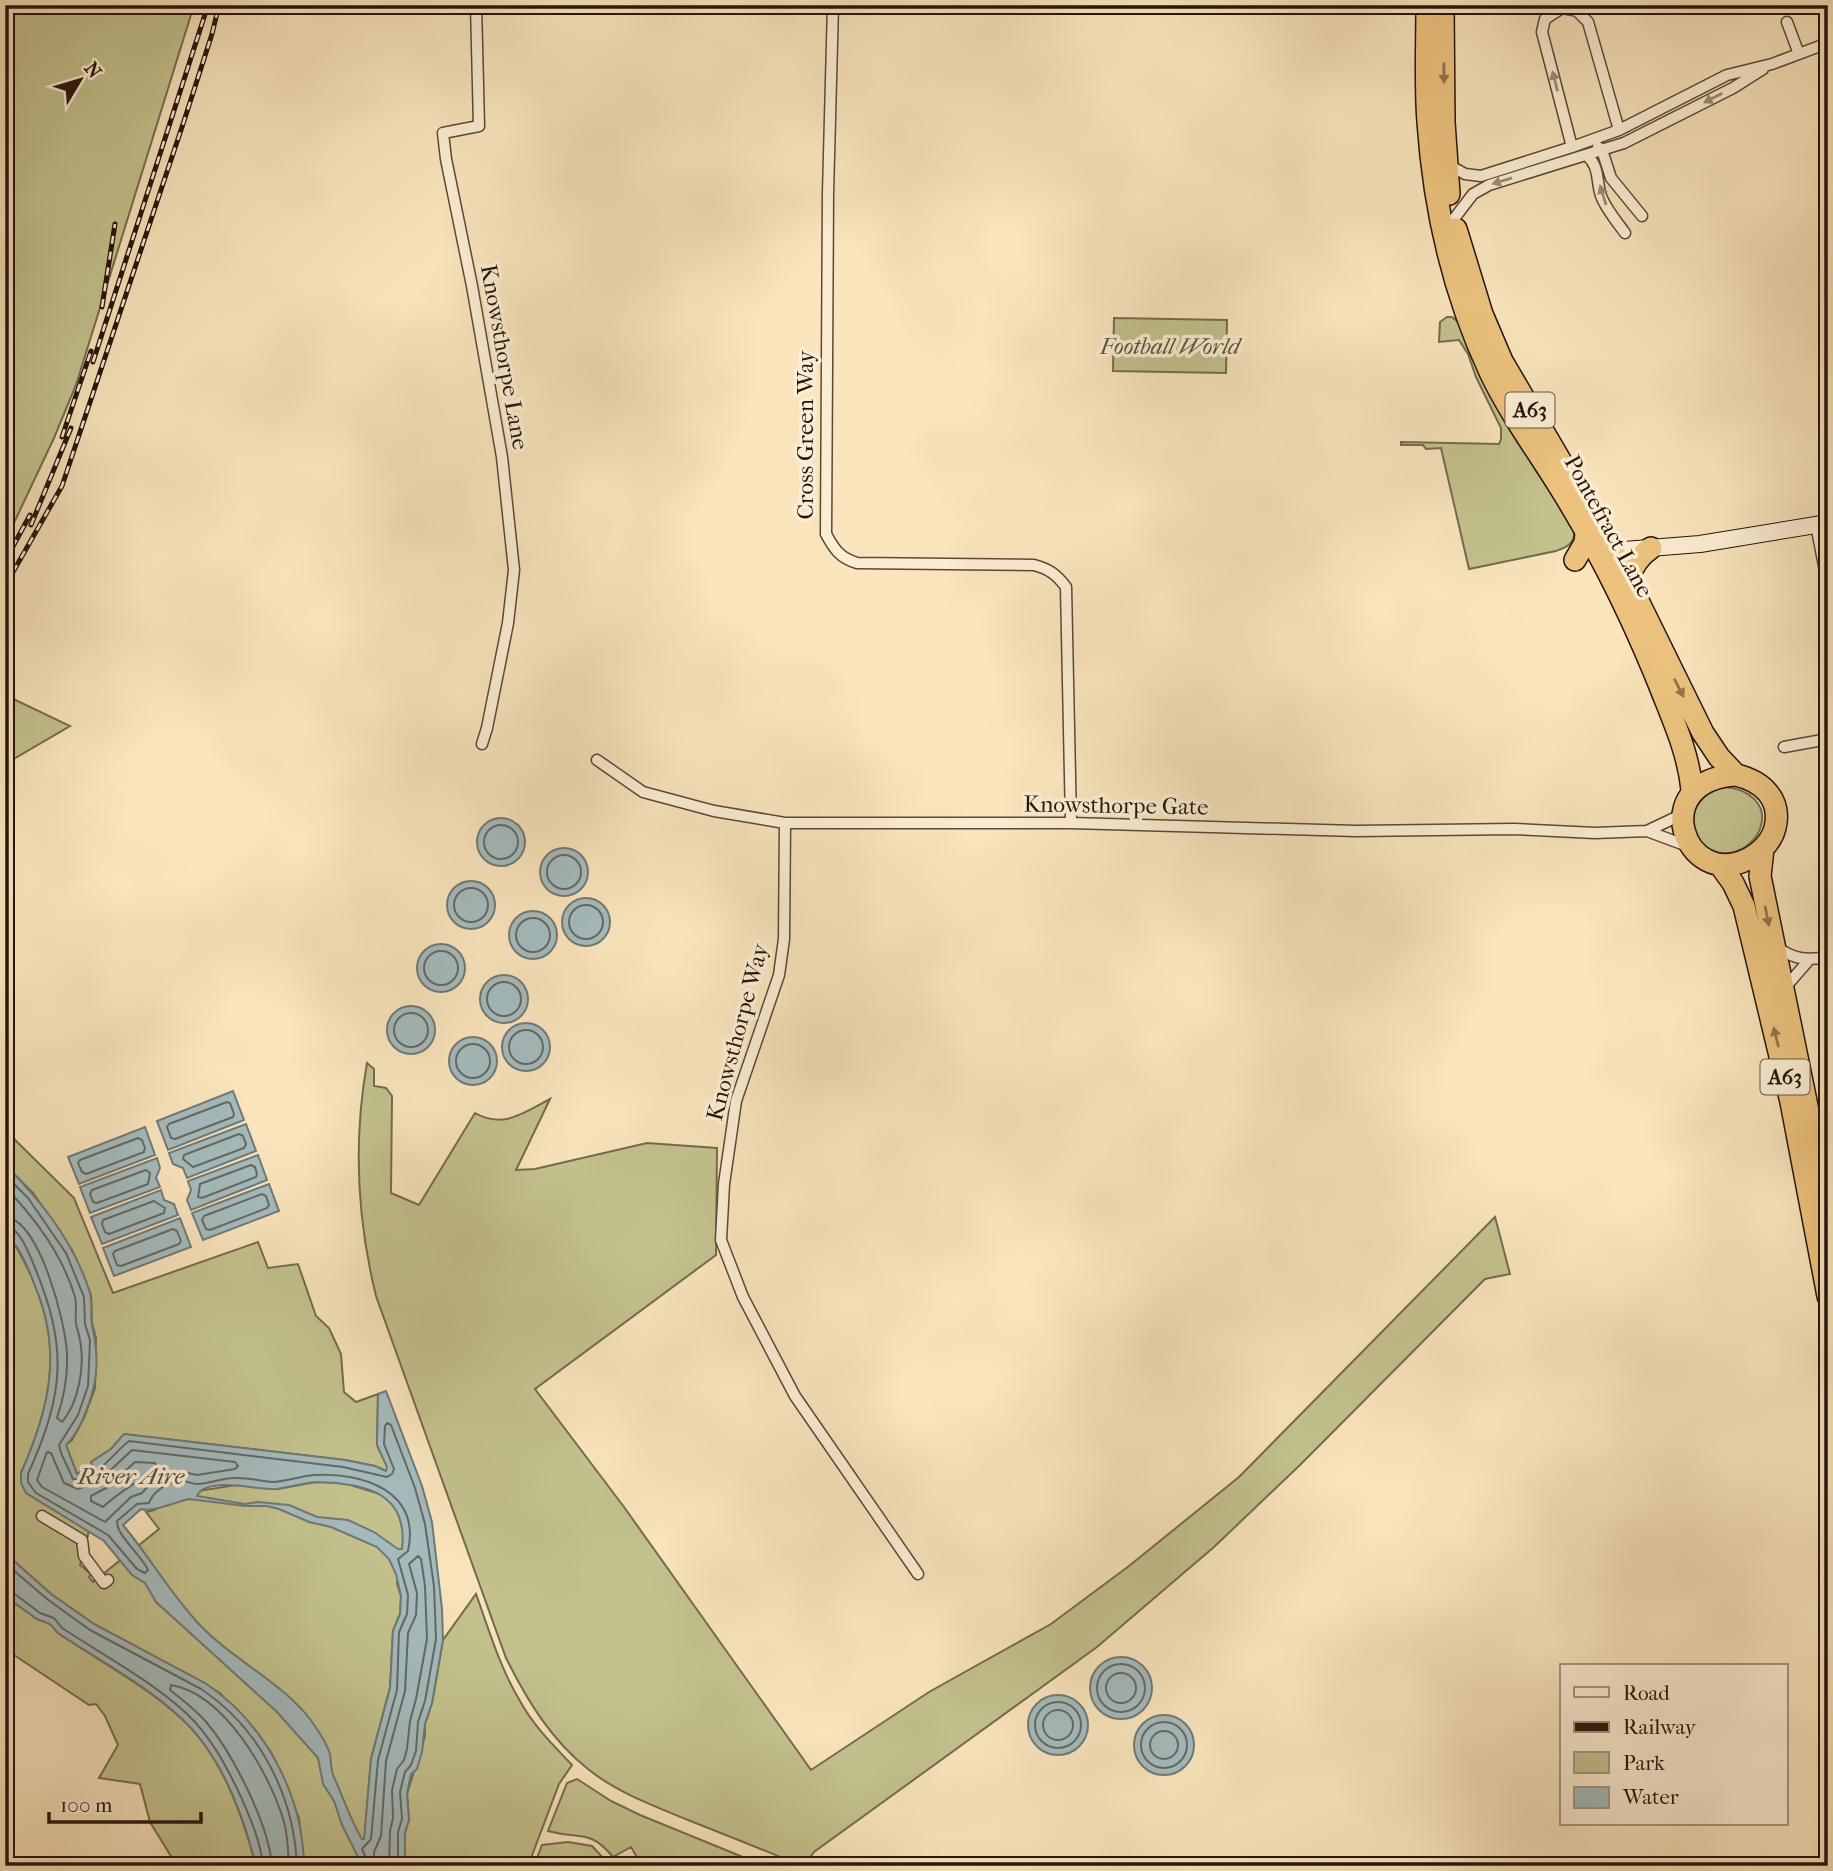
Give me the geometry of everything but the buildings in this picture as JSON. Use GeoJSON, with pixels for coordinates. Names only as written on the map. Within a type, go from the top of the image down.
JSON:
{"type":"FeatureCollection","features":[{"type":"Feature","properties":{"kind":"highway","name":"Pontefract Lane"},"geometry":{"type":"LineString","coordinates":[[1426,5],[1428,120],[1437,205],[1453,309],[1616,587],[1656,675],[1690,770],[1692,790]]}},
{"type":"Feature","properties":{"kind":"highway","name":"Pontefract Lane"},"geometry":{"type":"LineString","coordinates":[[1443,5],[1444,122],[1453,220],[1482,314],[1502,361],[1608,542],[1703,733],[1718,757],[1736,775]]}},
{"type":"Feature","properties":{"kind":"highway"},"geometry":{"type":"LineString","coordinates":[[1575,560],[1585,543],[1586,533]]}},
{"type":"Feature","properties":{"kind":"highway"},"geometry":{"type":"LineString","coordinates":[[1628,580],[1634,566],[1651,548]]}},
{"type":"Feature","properties":{"kind":"highway"},"geometry":{"type":"LineString","coordinates":[[1692,848],[1683,834],[1686,802],[1692,790],[1713,779],[1736,775]]}},
{"type":"Feature","properties":{"kind":"highway","name":"A63"},"geometry":{"type":"LineString","coordinates":[[1736,775],[1758,782],[1775,805],[1777,817],[1770,840],[1763,849],[1760,876],[1828,1209]]}},
{"type":"Feature","properties":{"kind":"highway","name":"A63"},"geometry":{"type":"LineString","coordinates":[[1692,848],[1708,861],[1720,865],[1734,883],[1744,906],[1791,1102],[1828,1296]]}},
{"type":"Feature","properties":{"kind":"highway"},"geometry":{"type":"LineString","coordinates":[[1720,865],[1742,861],[1763,849]]}},
{"type":"Feature","properties":{"kind":"street","name":"Knowsthorpe Lane"},"geometry":{"type":"LineString","coordinates":[[476,5],[478,126],[443,133],[502,457],[514,570],[508,623],[482,744]]}},
{"type":"Feature","properties":{"kind":"street","name":"Cross Green Way"},"geometry":{"type":"LineString","coordinates":[[833,5],[828,193],[826,534],[843,558],[857,563],[1034,565],[1049,569],[1058,576],[1066,587],[1071,823]]}},
{"type":"Feature","properties":{"kind":"street"},"geometry":{"type":"LineString","coordinates":[[1572,147],[1542,32],[1545,19],[1562,7],[1577,11],[1588,22],[1619,130],[1607,149],[1611,178],[1642,216]]}},
{"type":"Feature","properties":{"kind":"street"},"geometry":{"type":"LineString","coordinates":[[1787,22],[1799,54]]}},
{"type":"Feature","properties":{"kind":"street"},"geometry":{"type":"LineString","coordinates":[[1447,164],[1465,174],[1481,176],[1619,130],[1732,73],[1772,64],[1828,43]]}},
{"type":"Feature","properties":{"kind":"street"},"geometry":{"type":"LineString","coordinates":[[1453,220],[1473,194],[1489,185],[1607,149],[1737,86],[1772,64]]}},
{"type":"Feature","properties":{"kind":"street"},"geometry":{"type":"LineString","coordinates":[[1732,73],[1738,80],[1737,86]]}},
{"type":"Feature","properties":{"kind":"street"},"geometry":{"type":"LineString","coordinates":[[1572,147],[1581,151],[1596,146],[1607,149]]}},
{"type":"Feature","properties":{"kind":"street"},"geometry":{"type":"LineString","coordinates":[[1586,155],[1591,159],[1599,176],[1600,194],[1625,233]]}},
{"type":"Feature","properties":{"kind":"street"},"geometry":{"type":"LineString","coordinates":[[1608,542],[1624,550],[1700,544],[1822,524],[1828,586]]}},
{"type":"Feature","properties":{"kind":"street"},"geometry":{"type":"LineString","coordinates":[[1784,747],[1828,739]]}},
{"type":"Feature","properties":{"kind":"street","name":"Knowsthorpe Gate"},"geometry":{"type":"LineString","coordinates":[[597,760],[643,792],[714,811],[785,823],[1071,823],[1356,831],[1514,829],[1595,833],[1647,831],[1684,814]]}},
{"type":"Feature","properties":{"kind":"street","name":"Knowsthorpe Way"},"geometry":{"type":"LineString","coordinates":[[785,823],[785,939],[779,975],[736,1101],[724,1184],[721,1240],[743,1297],[795,1396],[918,1574]]}},
{"type":"Feature","properties":{"kind":"street","name":"Knowsthorpe Gate"},"geometry":{"type":"LineString","coordinates":[[1647,831],[1692,848]]}},
{"type":"Feature","properties":{"kind":"street"},"geometry":{"type":"LineString","coordinates":[[1773,944],[1795,958],[1809,960],[1828,957]]}},
{"type":"Feature","properties":{"kind":"street"},"geometry":{"type":"LineString","coordinates":[[1783,990],[1809,960]]}},
{"type":"Feature","properties":{"kind":"street"},"geometry":{"type":"LineString","coordinates":[[43,1516],[82,1540],[85,1556],[104,1583],[108,1580]]}},
{"type":"Feature","properties":{"kind":"green space"},"geometry":{"type":"Polygon","coordinates":[[[5,5],[194,5],[76,385],[5,542],[5,5]]]}},
{"type":"Feature","properties":{"kind":"green space"},"geometry":{"type":"Polygon","coordinates":[[[1447,317],[1458,322],[1514,437],[1568,516],[1574,535],[1570,544],[1565,547],[1469,569],[1441,448],[1426,449],[1423,445],[1401,445],[1401,442],[1499,444],[1501,439],[1501,428],[1468,354],[1459,340],[1439,342],[1440,322],[1447,317]]]}},
{"type":"Feature","properties":{"kind":"green space","name":"Football World"},"geometry":{"type":"Polygon","coordinates":[[[1114,318],[1227,320],[1226,373],[1113,371],[1114,318]]]}},
{"type":"Feature","properties":{"kind":"green space"},"geometry":{"type":"Polygon","coordinates":[[[5,695],[70,726],[5,764],[5,695]]]}},
{"type":"Feature","properties":{"kind":"green space"},"geometry":{"type":"Polygon","coordinates":[[[1725,787],[1749,795],[1762,812],[1759,832],[1755,838],[1742,849],[1726,853],[1713,851],[1702,843],[1695,832],[1693,819],[1697,806],[1707,795],[1725,787]]]}},
{"type":"Feature","properties":{"kind":"green space"},"geometry":{"type":"Polygon","coordinates":[[[367,1063],[374,1069],[374,1086],[386,1088],[392,1096],[391,1193],[419,1205],[475,1113],[485,1118],[504,1119],[522,1114],[550,1099],[516,1170],[535,1169],[647,1143],[717,1148],[716,1255],[535,1389],[624,1507],[811,1770],[929,1692],[1051,1624],[1129,1566],[1239,1477],[1495,1217],[1510,1274],[1485,1279],[1300,1465],[1214,1547],[1097,1647],[814,1852],[802,1866],[649,1804],[599,1777],[575,1758],[551,1732],[514,1674],[376,1296],[365,1238],[359,1180],[360,1122],[367,1063]]]}},
{"type":"Feature","properties":{"kind":"green space"},"geometry":{"type":"Polygon","coordinates":[[[5,1130],[74,1198],[113,1293],[258,1242],[268,1268],[298,1264],[316,1316],[329,1328],[341,1354],[344,1392],[356,1402],[378,1394],[377,1445],[388,1467],[386,1471],[345,1460],[124,1434],[111,1449],[91,1462],[93,1466],[77,1474],[66,1445],[72,1440],[84,1418],[95,1388],[96,1338],[92,1323],[91,1295],[72,1250],[33,1193],[5,1165],[5,1130]]]}},
{"type":"Feature","properties":{"kind":"green space"},"geometry":{"type":"Polygon","coordinates":[[[5,1229],[24,1261],[37,1291],[46,1320],[50,1348],[44,1407],[21,1473],[69,1519],[89,1531],[80,1565],[91,1574],[89,1577],[93,1582],[159,1529],[146,1512],[155,1510],[160,1496],[180,1488],[192,1492],[236,1485],[277,1489],[316,1482],[344,1483],[380,1494],[395,1506],[404,1535],[397,1584],[401,1596],[400,1614],[393,1631],[390,1688],[371,1759],[365,1834],[359,1866],[304,1866],[299,1818],[271,1752],[220,1693],[94,1624],[51,1594],[5,1553],[5,1229]]]}},
{"type":"Feature","properties":{"kind":"green space"},"geometry":{"type":"Polygon","coordinates":[[[476,1594],[495,1649],[525,1710],[572,1765],[559,1784],[528,1866],[405,1866],[405,1832],[409,1820],[407,1794],[425,1736],[425,1724],[432,1703],[443,1640],[476,1594]]]}},
{"type":"Feature","properties":{"kind":"green space"},"geometry":{"type":"Polygon","coordinates":[[[5,1596],[37,1619],[51,1624],[58,1633],[153,1695],[196,1734],[229,1787],[256,1866],[177,1866],[150,1822],[140,1784],[99,1778],[118,1745],[105,1716],[96,1704],[89,1705],[5,1649],[5,1596]]]}},
{"type":"Feature","properties":{"kind":"green space"},"geometry":{"type":"Polygon","coordinates":[[[577,1779],[611,1801],[640,1815],[765,1866],[642,1866],[631,1847],[613,1857],[590,1838],[548,1831],[567,1783],[577,1779]]]}},
{"type":"Feature","properties":{"kind":"green space"},"geometry":{"type":"Polygon","coordinates":[[[568,1842],[592,1846],[607,1862],[600,1866],[534,1866],[542,1845],[568,1842]]]}},
{"type":"Feature","properties":{"kind":"water"},"geometry":{"type":"Polygon","coordinates":[[[501,818],[518,825],[525,842],[518,859],[501,866],[484,859],[477,842],[484,825],[501,818]]]}},
{"type":"Feature","properties":{"kind":"water"},"geometry":{"type":"Polygon","coordinates":[[[564,848],[581,855],[588,872],[581,889],[564,896],[547,889],[540,872],[547,855],[564,848]]]}},
{"type":"Feature","properties":{"kind":"water"},"geometry":{"type":"Polygon","coordinates":[[[471,881],[488,888],[495,905],[488,922],[471,929],[454,922],[447,905],[454,888],[471,881]]]}},
{"type":"Feature","properties":{"kind":"water"},"geometry":{"type":"Polygon","coordinates":[[[586,898],[603,905],[610,922],[603,939],[586,946],[569,939],[562,922],[569,905],[586,898]]]}},
{"type":"Feature","properties":{"kind":"water"},"geometry":{"type":"Polygon","coordinates":[[[533,911],[550,918],[557,935],[550,952],[533,959],[516,952],[509,935],[516,918],[533,911]]]}},
{"type":"Feature","properties":{"kind":"water"},"geometry":{"type":"Polygon","coordinates":[[[441,944],[458,951],[465,968],[458,985],[441,992],[424,985],[417,968],[424,951],[441,944]]]}},
{"type":"Feature","properties":{"kind":"water"},"geometry":{"type":"Polygon","coordinates":[[[504,975],[521,982],[528,999],[521,1016],[504,1023],[487,1016],[480,999],[487,982],[504,975]]]}},
{"type":"Feature","properties":{"kind":"water"},"geometry":{"type":"Polygon","coordinates":[[[411,1006],[428,1013],[435,1030],[428,1047],[411,1054],[394,1047],[387,1030],[394,1013],[411,1006]]]}},
{"type":"Feature","properties":{"kind":"water"},"geometry":{"type":"Polygon","coordinates":[[[526,1023],[543,1030],[550,1047],[543,1064],[526,1071],[509,1064],[502,1047],[509,1030],[526,1023]]]}},
{"type":"Feature","properties":{"kind":"water"},"geometry":{"type":"Polygon","coordinates":[[[473,1037],[490,1044],[497,1061],[490,1078],[473,1085],[456,1078],[449,1061],[456,1044],[473,1037]]]}},
{"type":"Feature","properties":{"kind":"water"},"geometry":{"type":"Polygon","coordinates":[[[233,1091],[244,1120],[168,1150],[157,1121],[233,1091]]]}},
{"type":"Feature","properties":{"kind":"water"},"geometry":{"type":"Polygon","coordinates":[[[246,1124],[256,1151],[187,1178],[183,1168],[173,1164],[169,1153],[246,1124]]]}},
{"type":"Feature","properties":{"kind":"water"},"geometry":{"type":"Polygon","coordinates":[[[145,1127],[155,1155],[79,1184],[68,1157],[145,1127]]]}},
{"type":"Feature","properties":{"kind":"water"},"geometry":{"type":"Polygon","coordinates":[[[258,1155],[267,1180],[191,1210],[187,1200],[191,1190],[188,1181],[258,1155]]]}},
{"type":"Feature","properties":{"kind":"water"},"geometry":{"type":"Polygon","coordinates":[[[157,1158],[160,1168],[156,1178],[160,1187],[90,1213],[80,1187],[157,1158]]]}},
{"type":"Feature","properties":{"kind":"water","name":"River Aire"},"geometry":{"type":"Polygon","coordinates":[[[5,1165],[44,1208],[66,1240],[90,1293],[96,1355],[95,1384],[80,1425],[66,1445],[77,1474],[93,1466],[91,1462],[111,1449],[124,1434],[345,1460],[386,1471],[387,1467],[377,1445],[378,1394],[386,1391],[422,1486],[432,1522],[442,1609],[443,1640],[432,1703],[425,1724],[422,1752],[417,1769],[411,1774],[407,1794],[409,1820],[405,1833],[405,1866],[358,1866],[359,1859],[342,1825],[334,1801],[323,1784],[318,1758],[277,1712],[156,1602],[145,1583],[132,1575],[104,1541],[26,1493],[21,1483],[21,1473],[45,1404],[49,1381],[49,1334],[44,1310],[33,1282],[6,1229],[5,1165]],[[316,1482],[277,1489],[211,1486],[197,1496],[245,1504],[258,1502],[289,1505],[317,1517],[348,1520],[402,1549],[402,1530],[398,1514],[379,1494],[350,1485],[316,1482]],[[189,1499],[157,1508],[141,1509],[123,1525],[198,1623],[290,1698],[315,1726],[329,1750],[333,1775],[350,1816],[364,1839],[371,1759],[390,1688],[393,1631],[400,1614],[401,1596],[389,1559],[377,1547],[279,1509],[189,1499]]]}},
{"type":"Feature","properties":{"kind":"water"},"geometry":{"type":"Polygon","coordinates":[[[269,1184],[279,1211],[203,1240],[192,1213],[269,1184]]]}},
{"type":"Feature","properties":{"kind":"water"},"geometry":{"type":"Polygon","coordinates":[[[161,1190],[164,1200],[174,1204],[178,1215],[102,1244],[91,1217],[161,1190]]]}},
{"type":"Feature","properties":{"kind":"water"},"geometry":{"type":"Polygon","coordinates":[[[180,1218],[191,1247],[114,1276],[103,1248],[180,1218]]]}},
{"type":"Feature","properties":{"kind":"water"},"geometry":{"type":"Polygon","coordinates":[[[5,1553],[51,1594],[94,1624],[205,1683],[245,1718],[262,1739],[288,1787],[302,1839],[304,1866],[256,1866],[237,1806],[209,1750],[182,1719],[153,1695],[5,1596],[5,1553]]]}},
{"type":"Feature","properties":{"kind":"water"},"geometry":{"type":"Polygon","coordinates":[[[1121,1657],[1143,1666],[1152,1688],[1143,1710],[1121,1719],[1099,1710],[1090,1688],[1099,1666],[1121,1657]]]}},
{"type":"Feature","properties":{"kind":"water"},"geometry":{"type":"Polygon","coordinates":[[[1052,1695],[1064,1695],[1083,1708],[1088,1725],[1086,1737],[1075,1750],[1064,1755],[1052,1755],[1033,1742],[1028,1731],[1028,1719],[1041,1700],[1052,1695]]]}},
{"type":"Feature","properties":{"kind":"water"},"geometry":{"type":"Polygon","coordinates":[[[1164,1715],[1181,1720],[1189,1728],[1194,1745],[1189,1762],[1181,1770],[1164,1775],[1147,1770],[1139,1762],[1134,1745],[1139,1728],[1147,1720],[1164,1715]]]}},
{"type":"Feature","properties":{"kind":"railway"},"geometry":{"type":"LineString","coordinates":[[93,362],[208,5]]}},
{"type":"Feature","properties":{"kind":"railway"},"geometry":{"type":"LineString","coordinates":[[5,586],[62,486],[184,121],[219,5]]}},
{"type":"Feature","properties":{"kind":"railway"},"geometry":{"type":"LineString","coordinates":[[102,307],[115,224]]}},
{"type":"Feature","properties":{"kind":"railway"},"geometry":{"type":"LineString","coordinates":[[62,437],[91,351]]}},
{"type":"Feature","properties":{"kind":"railway"},"geometry":{"type":"LineString","coordinates":[[31,525],[71,428]]}},
{"type":"Feature","properties":{"kind":"railway"},"geometry":{"type":"LineString","coordinates":[[5,561],[30,515]]}}]}
